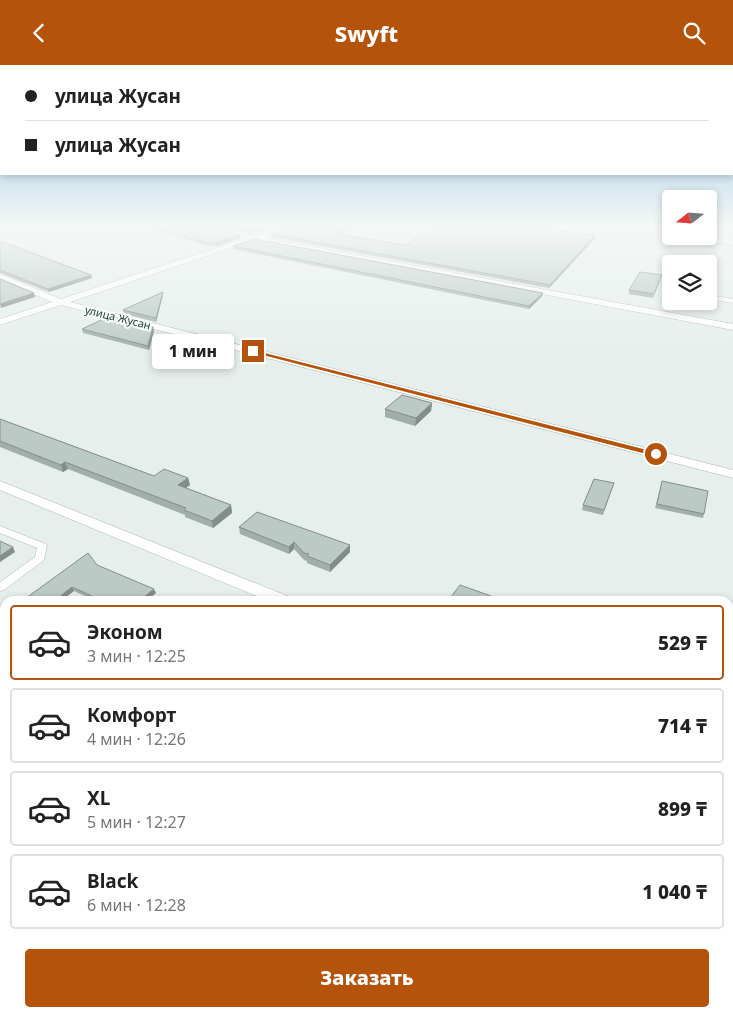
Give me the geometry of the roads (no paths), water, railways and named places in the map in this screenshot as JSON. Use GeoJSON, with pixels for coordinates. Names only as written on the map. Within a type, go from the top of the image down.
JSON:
{"type":"FeatureCollection","features":[{"type":"Feature","properties":{"kind":"street"},"geometry":{"type":"LineString","coordinates":[[0,322],[159,269]]}},
{"type":"Feature","properties":{"kind":"street"},"geometry":{"type":"LineString","coordinates":[[423,269],[733,327]]}},
{"type":"Feature","properties":{"kind":"street","name":"улица Жусан"},"geometry":{"type":"LineString","coordinates":[[0,277],[60,302],[733,474]]}},
{"type":"Feature","properties":{"kind":"street"},"geometry":{"type":"LineString","coordinates":[[0,485],[272,596]]}},
{"type":"Feature","properties":{"kind":"lane"},"geometry":{"type":"LineString","coordinates":[[717,298],[733,301]]}},
{"type":"Feature","properties":{"kind":"lane"},"geometry":{"type":"LineString","coordinates":[[0,529],[42,546],[40,559],[0,587]]}}]}
